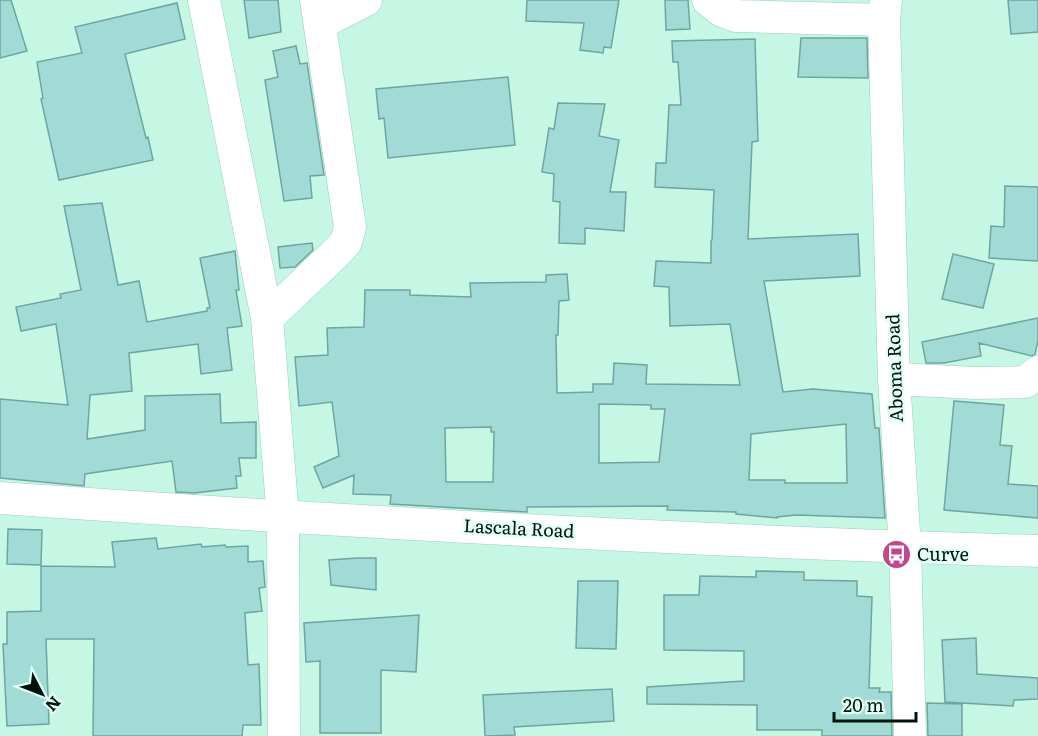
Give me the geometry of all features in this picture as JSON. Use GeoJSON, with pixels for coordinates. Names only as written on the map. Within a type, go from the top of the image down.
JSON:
{"type":"FeatureCollection","features":[{"type":"Feature","properties":{"kind":"street"},"geometry":{"type":"LineString","coordinates":[[204,0],[267,318],[283,518],[284,736]]}},
{"type":"Feature","properties":{"kind":"street"},"geometry":{"type":"LineString","coordinates":[[267,318],[346,242],[350,227],[318,11],[366,0]]}},
{"type":"Feature","properties":{"kind":"street"},"geometry":{"type":"LineString","coordinates":[[708,0],[722,11],[736,16],[885,10]]}},
{"type":"Feature","properties":{"kind":"street","name":"Aboma Road"},"geometry":{"type":"LineString","coordinates":[[885,10],[894,379],[904,547],[910,736]]}},
{"type":"Feature","properties":{"kind":"street"},"geometry":{"type":"LineString","coordinates":[[894,379],[975,383],[1025,382],[1038,372]]}},
{"type":"Feature","properties":{"kind":"street","name":"Lascala Road"},"geometry":{"type":"LineString","coordinates":[[0,498],[283,518],[904,547],[1038,551]]}},
{"type":"Feature","properties":{"kind":"building"},"geometry":{"type":"Polygon","coordinates":[[[0,0],[11,0],[27,51],[0,58],[0,0]]]}},
{"type":"Feature","properties":{"kind":"building"},"geometry":{"type":"Polygon","coordinates":[[[244,0],[278,0],[281,32],[249,38],[244,0]]]}},
{"type":"Feature","properties":{"kind":"building"},"geometry":{"type":"Polygon","coordinates":[[[527,0],[619,0],[611,48],[604,47],[603,53],[580,50],[584,23],[526,21],[527,0]]]}},
{"type":"Feature","properties":{"kind":"building"},"geometry":{"type":"Polygon","coordinates":[[[665,0],[688,0],[690,29],[666,30],[665,0]]]}},
{"type":"Feature","properties":{"kind":"building"},"geometry":{"type":"Polygon","coordinates":[[[1008,0],[1038,0],[1038,32],[1011,34],[1008,0]]]}},
{"type":"Feature","properties":{"kind":"building"},"geometry":{"type":"Polygon","coordinates":[[[177,3],[185,39],[125,54],[153,160],[59,180],[41,99],[43,98],[37,62],[82,53],[75,27],[177,3]]]}},
{"type":"Feature","properties":{"kind":"building"},"geometry":{"type":"Polygon","coordinates":[[[801,38],[867,38],[868,78],[798,77],[801,38]]]}},
{"type":"Feature","properties":{"kind":"building"},"geometry":{"type":"Polygon","coordinates":[[[755,39],[758,141],[752,142],[748,239],[858,234],[860,276],[764,281],[783,392],[813,389],[872,394],[875,428],[879,428],[885,518],[796,515],[777,518],[736,514],[736,512],[667,510],[668,506],[527,507],[527,512],[390,504],[391,495],[353,494],[354,475],[323,488],[314,467],[339,456],[332,402],[299,406],[295,357],[328,355],[327,328],[364,327],[365,290],[410,290],[410,295],[471,297],[470,283],[546,282],[546,275],[567,274],[569,300],[559,301],[558,335],[556,335],[557,393],[593,392],[593,384],[613,384],[614,363],[647,365],[646,384],[740,385],[730,324],[670,326],[669,287],[654,286],[656,261],[711,263],[714,190],[655,187],[656,163],[666,163],[669,105],[681,105],[678,62],[673,62],[672,41],[755,39]],[[599,404],[599,463],[659,462],[665,409],[651,409],[651,405],[599,404]],[[846,424],[751,434],[749,480],[785,480],[785,483],[847,483],[846,424]],[[491,427],[445,428],[446,482],[493,482],[494,432],[491,432],[491,427]]]}},
{"type":"Feature","properties":{"kind":"building"},"geometry":{"type":"Polygon","coordinates":[[[296,46],[300,64],[307,63],[324,175],[310,176],[312,198],[284,201],[265,80],[278,77],[273,51],[296,46]]]}},
{"type":"Feature","properties":{"kind":"building"},"geometry":{"type":"Polygon","coordinates":[[[508,77],[515,145],[388,158],[384,118],[379,119],[376,89],[508,77]]]}},
{"type":"Feature","properties":{"kind":"building"},"geometry":{"type":"Polygon","coordinates":[[[558,103],[605,104],[599,136],[619,140],[610,192],[626,192],[624,231],[585,228],[585,244],[559,243],[560,202],[553,201],[554,174],[542,172],[549,128],[554,129],[558,103]]]}},
{"type":"Feature","properties":{"kind":"building"},"geometry":{"type":"Polygon","coordinates":[[[1005,186],[1038,187],[1038,261],[989,258],[991,226],[1004,227],[1005,186]]]}},
{"type":"Feature","properties":{"kind":"building"},"geometry":{"type":"Polygon","coordinates":[[[102,203],[118,285],[139,281],[147,322],[207,311],[207,308],[210,308],[200,258],[235,251],[239,290],[236,290],[242,326],[227,328],[232,370],[201,374],[198,344],[129,353],[132,391],[90,395],[87,439],[145,430],[145,396],[220,394],[221,423],[256,422],[256,458],[239,458],[241,476],[236,476],[237,488],[194,493],[176,492],[172,461],[85,474],[84,486],[0,478],[0,399],[68,405],[56,324],[21,331],[16,307],[61,298],[60,294],[81,290],[64,206],[102,203]]]}},
{"type":"Feature","properties":{"kind":"building"},"geometry":{"type":"Polygon","coordinates":[[[312,243],[313,250],[295,267],[280,268],[278,247],[312,243]]]}},
{"type":"Feature","properties":{"kind":"building"},"geometry":{"type":"Polygon","coordinates":[[[953,254],[994,264],[983,308],[942,299],[953,254]]]}},
{"type":"Feature","properties":{"kind":"building"},"geometry":{"type":"Polygon","coordinates":[[[1038,318],[1038,341],[1035,354],[1032,356],[979,343],[981,356],[944,363],[926,363],[922,342],[1038,318]]]}},
{"type":"Feature","properties":{"kind":"building"},"geometry":{"type":"Polygon","coordinates":[[[954,401],[1004,405],[1000,445],[1012,446],[1008,484],[1038,486],[1038,518],[944,510],[954,401]]]}},
{"type":"Feature","properties":{"kind":"building"},"geometry":{"type":"Polygon","coordinates":[[[8,529],[42,530],[41,565],[7,564],[8,529]]]}},
{"type":"Feature","properties":{"kind":"building"},"geometry":{"type":"Polygon","coordinates":[[[156,538],[158,549],[201,544],[202,547],[248,546],[248,562],[263,561],[265,587],[259,588],[262,611],[245,613],[248,665],[259,664],[261,725],[243,725],[242,736],[93,736],[94,639],[46,639],[49,724],[7,726],[3,644],[7,644],[7,612],[41,611],[41,566],[115,567],[112,542],[156,538]]]}},
{"type":"Feature","properties":{"kind":"building"},"geometry":{"type":"Polygon","coordinates":[[[376,558],[376,590],[331,585],[329,560],[376,558]]]}},
{"type":"Feature","properties":{"kind":"building"},"geometry":{"type":"Polygon","coordinates":[[[756,571],[804,572],[804,580],[857,581],[857,596],[872,597],[869,688],[880,688],[879,692],[891,692],[892,736],[822,736],[822,730],[757,730],[757,705],[647,704],[647,687],[744,681],[744,651],[664,650],[664,595],[699,595],[700,576],[756,577],[756,571]]]}},
{"type":"Feature","properties":{"kind":"building"},"geometry":{"type":"Polygon","coordinates":[[[578,581],[618,581],[616,649],[576,648],[578,581]]]}},
{"type":"Feature","properties":{"kind":"building"},"geometry":{"type":"Polygon","coordinates":[[[419,615],[416,672],[381,670],[381,733],[320,733],[320,661],[306,662],[304,623],[419,615]]]}},
{"type":"Feature","properties":{"kind":"building"},"geometry":{"type":"Polygon","coordinates":[[[976,638],[977,674],[1038,678],[1038,699],[1014,700],[1013,706],[945,702],[942,640],[976,638]]]}},
{"type":"Feature","properties":{"kind":"building"},"geometry":{"type":"Polygon","coordinates":[[[612,689],[614,721],[514,727],[515,735],[485,736],[483,695],[612,689]]]}},
{"type":"Feature","properties":{"kind":"building"},"geometry":{"type":"Polygon","coordinates":[[[927,703],[962,704],[962,736],[928,736],[927,703]]]}},
{"type":"Feature","properties":{"kind":"place","name":"Curve"},"geometry":{"type":"Point","coordinates":[896,555]}}]}
